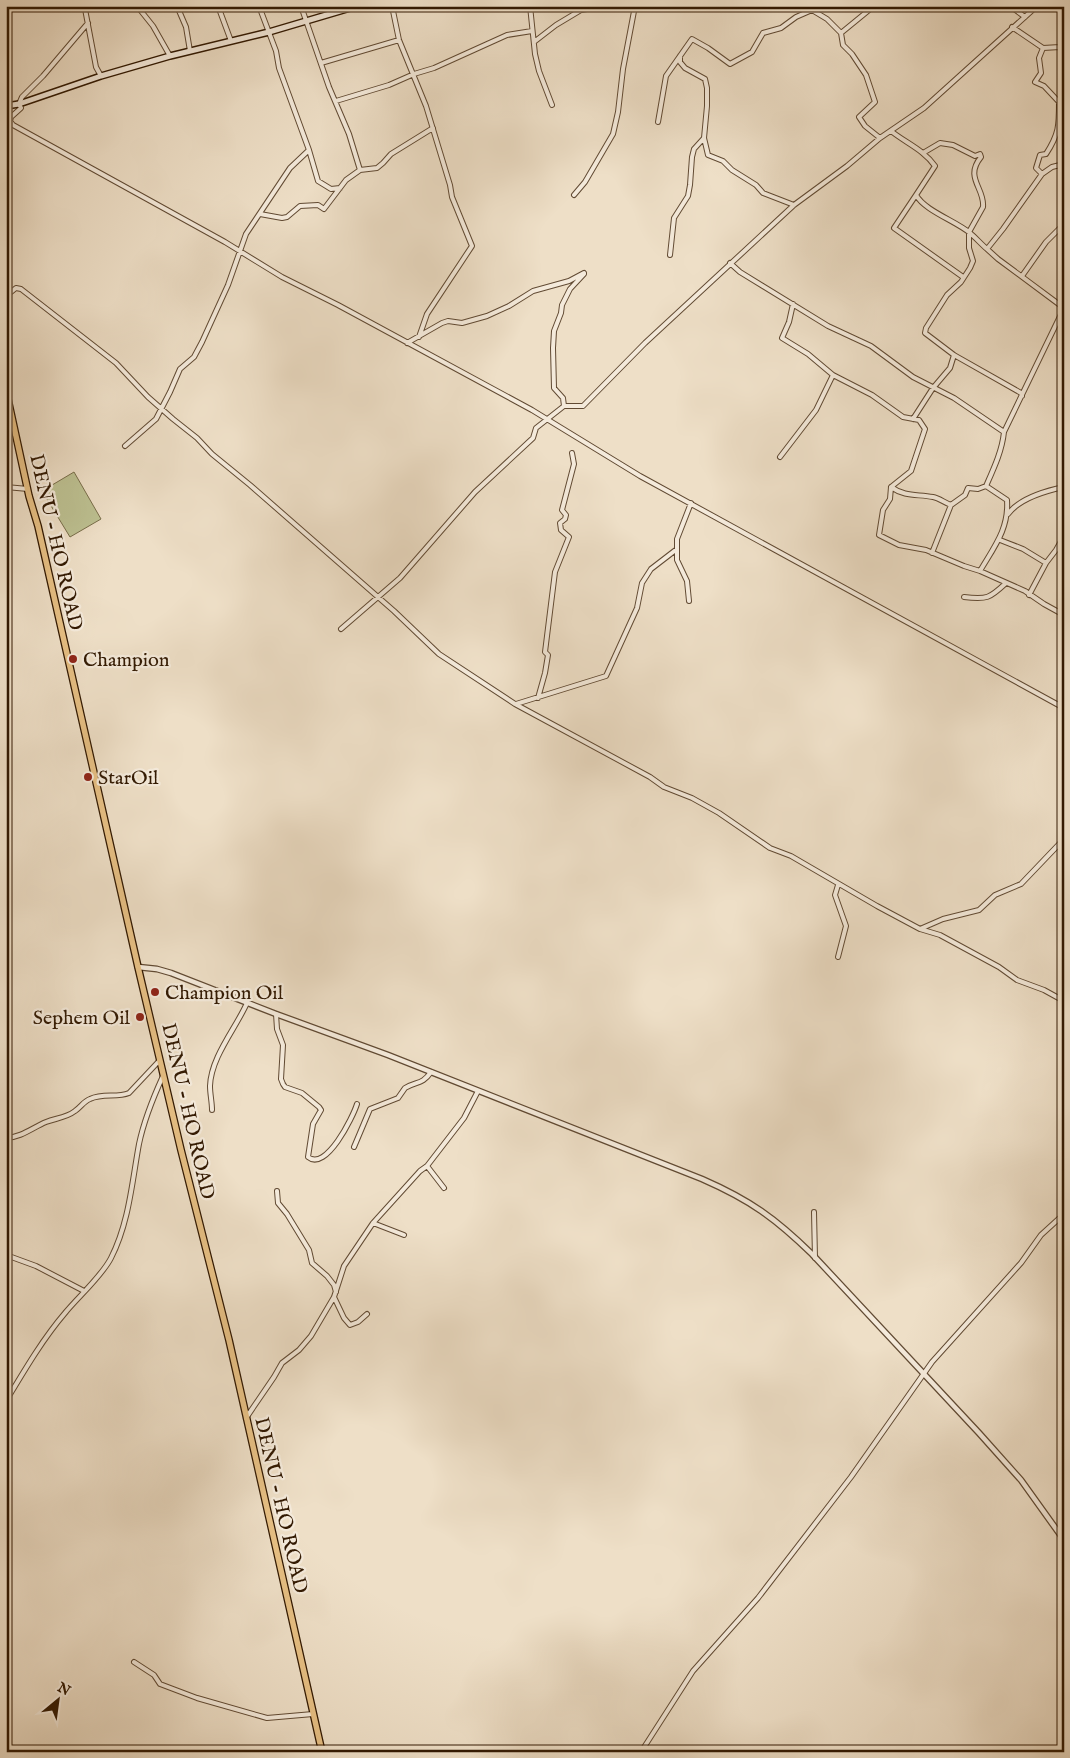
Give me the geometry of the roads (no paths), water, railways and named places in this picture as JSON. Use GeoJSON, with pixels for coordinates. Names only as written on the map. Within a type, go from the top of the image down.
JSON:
{"type":"FeatureCollection","features":[{"type":"Feature","properties":{"kind":"main road"},"geometry":{"type":"LineString","coordinates":[[6,106],[19,104],[101,76],[170,56],[269,32],[357,6]]}},
{"type":"Feature","properties":{"kind":"main road","name":"DENU - HO ROAD"},"geometry":{"type":"LineString","coordinates":[[6,390],[163,1074],[214,1278],[322,1752]]}},
{"type":"Feature","properties":{"kind":"street"},"geometry":{"type":"LineString","coordinates":[[137,6],[153,26],[170,56]]}},
{"type":"Feature","properties":{"kind":"street"},"geometry":{"type":"LineString","coordinates":[[177,6],[186,27],[190,51]]}},
{"type":"Feature","properties":{"kind":"street"},"geometry":{"type":"LineString","coordinates":[[218,6],[230,41]]}},
{"type":"Feature","properties":{"kind":"street"},"geometry":{"type":"LineString","coordinates":[[259,6],[276,51],[279,68],[309,150],[318,181],[331,189],[340,188]]}},
{"type":"Feature","properties":{"kind":"street"},"geometry":{"type":"LineString","coordinates":[[301,6],[349,134],[360,170]]}},
{"type":"Feature","properties":{"kind":"street"},"geometry":{"type":"LineString","coordinates":[[392,6],[399,40],[414,74],[433,128],[452,197],[472,246],[427,314],[419,337]]}},
{"type":"Feature","properties":{"kind":"street"},"geometry":{"type":"LineString","coordinates":[[530,6],[539,72],[552,105]]}},
{"type":"Feature","properties":{"kind":"street"},"geometry":{"type":"LineString","coordinates":[[534,42],[556,25],[581,10],[605,6]]}},
{"type":"Feature","properties":{"kind":"street"},"geometry":{"type":"LineString","coordinates":[[574,196],[585,182],[613,134],[635,6]]}},
{"type":"Feature","properties":{"kind":"street"},"geometry":{"type":"LineString","coordinates":[[841,33],[874,6]]}},
{"type":"Feature","properties":{"kind":"street"},"geometry":{"type":"LineString","coordinates":[[1010,6],[1025,17]]}},
{"type":"Feature","properties":{"kind":"street"},"geometry":{"type":"LineString","coordinates":[[341,629],[400,578],[475,492],[533,438],[536,428],[546,419],[564,406],[583,406],[644,343],[794,205],[936,97],[1037,6]]}},
{"type":"Feature","properties":{"kind":"street"},"geometry":{"type":"LineString","coordinates":[[85,9],[96,67],[101,76]]}},
{"type":"Feature","properties":{"kind":"street"},"geometry":{"type":"LineString","coordinates":[[658,122],[666,76],[680,53],[692,40],[708,48],[730,64],[752,52],[763,32],[781,28],[812,10],[827,19],[841,33],[843,44],[866,75],[875,102],[859,117],[865,126],[880,138]]}},
{"type":"Feature","properties":{"kind":"street"},"geometry":{"type":"LineString","coordinates":[[88,23],[43,76],[22,97],[19,104],[21,108],[11,117],[10,121],[13,124],[240,251],[282,278],[338,305],[546,419],[640,476],[1064,708]]}},
{"type":"Feature","properties":{"kind":"street"},"geometry":{"type":"LineString","coordinates":[[1012,27],[1043,48],[1060,47],[1064,43]]}},
{"type":"Feature","properties":{"kind":"street"},"geometry":{"type":"LineString","coordinates":[[336,101],[389,85],[434,68],[507,35],[532,31]]}},
{"type":"Feature","properties":{"kind":"street"},"geometry":{"type":"LineString","coordinates":[[321,63],[399,40]]}},
{"type":"Feature","properties":{"kind":"street"},"geometry":{"type":"LineString","coordinates":[[1060,47],[1064,51]]}},
{"type":"Feature","properties":{"kind":"street"},"geometry":{"type":"LineString","coordinates":[[1042,174],[1036,168],[1040,156],[1046,154],[1056,139],[1059,124],[1059,102],[1044,86],[1035,82],[1041,74],[1039,58],[1043,48]]}},
{"type":"Feature","properties":{"kind":"street"},"geometry":{"type":"LineString","coordinates":[[680,53],[680,62],[685,68],[705,79],[707,106],[704,138],[708,155],[723,161],[732,170],[756,184],[763,193],[794,205]]}},
{"type":"Feature","properties":{"kind":"street"},"geometry":{"type":"LineString","coordinates":[[260,214],[282,218],[287,217],[292,210],[300,206],[318,205],[324,209],[346,180],[360,170],[377,168],[391,154],[433,128]]}},
{"type":"Feature","properties":{"kind":"street"},"geometry":{"type":"LineString","coordinates":[[891,131],[923,153],[935,166],[894,228],[963,278]]}},
{"type":"Feature","properties":{"kind":"street"},"geometry":{"type":"LineString","coordinates":[[670,255],[674,218],[688,196],[694,149],[704,138]]}},
{"type":"Feature","properties":{"kind":"street"},"geometry":{"type":"LineString","coordinates":[[923,153],[940,143],[954,145],[975,156],[980,154],[981,157],[975,165],[975,182],[984,202],[969,232],[969,248],[973,261],[970,268],[947,295],[926,328],[925,333],[954,355],[1021,393],[1022,396]]}},
{"type":"Feature","properties":{"kind":"street"},"geometry":{"type":"LineString","coordinates":[[125,446],[156,419],[180,369],[194,357],[202,342],[228,284],[246,234],[290,168],[309,150]]}},
{"type":"Feature","properties":{"kind":"street"},"geometry":{"type":"LineString","coordinates":[[987,249],[1042,174],[1052,167],[1064,164]]}},
{"type":"Feature","properties":{"kind":"street"},"geometry":{"type":"LineString","coordinates":[[916,195],[933,210],[969,232],[987,249],[1064,308],[1004,432],[1000,453],[986,486],[978,489],[968,488],[965,495],[951,505],[932,553]]}},
{"type":"Feature","properties":{"kind":"street"},"geometry":{"type":"LineString","coordinates":[[1022,276],[1046,242],[1064,224]]}},
{"type":"Feature","properties":{"kind":"street"},"geometry":{"type":"LineString","coordinates":[[730,263],[740,272],[828,326],[871,346],[914,377],[954,398],[1004,432]]}},
{"type":"Feature","properties":{"kind":"street"},"geometry":{"type":"LineString","coordinates":[[408,344],[448,320],[462,323],[487,316],[510,306],[533,291],[569,281],[584,273],[580,280],[570,289],[554,331],[554,388],[563,398],[564,406]]}},
{"type":"Feature","properties":{"kind":"street"},"geometry":{"type":"LineString","coordinates":[[6,296],[16,288],[21,289],[116,363],[161,408],[197,438],[212,454],[378,597],[439,654],[515,704],[650,777],[664,787],[682,793],[719,813],[770,848],[791,856],[920,929],[940,935],[999,967],[1017,980],[1044,990],[1064,1001]]}},
{"type":"Feature","properties":{"kind":"street"},"geometry":{"type":"LineString","coordinates":[[793,304],[789,322],[782,338],[808,354],[834,375],[872,396],[903,417],[919,420],[925,429],[911,471],[890,487]]}},
{"type":"Feature","properties":{"kind":"street"},"geometry":{"type":"LineString","coordinates":[[913,419],[933,388],[950,368],[954,355]]}},
{"type":"Feature","properties":{"kind":"street"},"geometry":{"type":"LineString","coordinates":[[780,457],[816,410],[834,375]]}},
{"type":"Feature","properties":{"kind":"street"},"geometry":{"type":"LineString","coordinates":[[538,698],[548,656],[545,652],[555,572],[569,536],[561,530],[560,523],[565,519],[566,515],[562,510],[574,464],[572,453]]}},
{"type":"Feature","properties":{"kind":"street"},"geometry":{"type":"LineString","coordinates":[[980,571],[1000,540],[1008,514],[1007,500],[986,486]]}},
{"type":"Feature","properties":{"kind":"street"},"geometry":{"type":"LineString","coordinates":[[6,487],[28,489]]}},
{"type":"Feature","properties":{"kind":"street"},"geometry":{"type":"LineString","coordinates":[[890,487],[899,492],[934,497],[951,505]]}},
{"type":"Feature","properties":{"kind":"street"},"geometry":{"type":"LineString","coordinates":[[890,487],[890,499],[883,510],[879,535],[900,545],[932,553],[980,571],[1064,615]]}},
{"type":"Feature","properties":{"kind":"street"},"geometry":{"type":"LineString","coordinates":[[1008,514],[1012,509],[1036,494],[1064,487]]}},
{"type":"Feature","properties":{"kind":"street"},"geometry":{"type":"LineString","coordinates":[[689,601],[687,581],[677,560],[677,539],[691,503]]}},
{"type":"Feature","properties":{"kind":"street"},"geometry":{"type":"LineString","coordinates":[[1029,595],[1046,563],[1064,536]]}},
{"type":"Feature","properties":{"kind":"street"},"geometry":{"type":"LineString","coordinates":[[1000,540],[1023,549],[1046,563]]}},
{"type":"Feature","properties":{"kind":"street"},"geometry":{"type":"LineString","coordinates":[[515,704],[606,676],[637,608],[642,583],[651,569],[677,549]]}},
{"type":"Feature","properties":{"kind":"street"},"geometry":{"type":"LineString","coordinates":[[964,597],[982,600],[995,593],[1006,583]]}},
{"type":"Feature","properties":{"kind":"street"},"geometry":{"type":"LineString","coordinates":[[920,929],[943,919],[979,910],[994,895],[1021,884],[1064,839]]}},
{"type":"Feature","properties":{"kind":"street"},"geometry":{"type":"LineString","coordinates":[[838,884],[835,895],[846,926],[838,957]]}},
{"type":"Feature","properties":{"kind":"street"},"geometry":{"type":"LineString","coordinates":[[138,967],[171,973],[431,1072],[732,1192],[786,1229],[815,1259],[1021,1480],[1064,1540]]}},
{"type":"Feature","properties":{"kind":"street"},"geometry":{"type":"LineString","coordinates":[[212,1110],[210,1085],[212,1076],[222,1048],[247,1003]]}},
{"type":"Feature","properties":{"kind":"street"},"geometry":{"type":"LineString","coordinates":[[276,1014],[277,1028],[283,1045],[281,1078],[283,1084],[285,1087],[302,1093],[321,1110],[313,1124],[308,1149],[310,1160],[319,1159],[335,1145],[353,1118],[357,1104]]}},
{"type":"Feature","properties":{"kind":"street"},"geometry":{"type":"LineString","coordinates":[[6,1138],[19,1136],[45,1122],[59,1120],[75,1111],[88,1099],[105,1095],[123,1095],[129,1092],[160,1060]]}},
{"type":"Feature","properties":{"kind":"street"},"geometry":{"type":"LineString","coordinates":[[354,1148],[370,1109],[398,1098],[404,1088],[426,1080],[431,1072]]}},
{"type":"Feature","properties":{"kind":"street"},"geometry":{"type":"LineString","coordinates":[[6,1401],[36,1352],[55,1326],[110,1259],[126,1212],[147,1113],[163,1074]]}},
{"type":"Feature","properties":{"kind":"street"},"geometry":{"type":"LineString","coordinates":[[246,1418],[282,1363],[300,1350],[312,1336],[335,1295],[344,1266],[373,1223],[420,1171],[427,1166],[460,1124],[478,1091]]}},
{"type":"Feature","properties":{"kind":"street"},"geometry":{"type":"LineString","coordinates":[[427,1166],[444,1188]]}},
{"type":"Feature","properties":{"kind":"street"},"geometry":{"type":"LineString","coordinates":[[277,1191],[278,1203],[309,1250],[311,1261],[328,1276],[334,1285],[335,1295],[344,1318],[350,1325],[358,1322],[367,1314]]}},
{"type":"Feature","properties":{"kind":"street"},"geometry":{"type":"LineString","coordinates":[[814,1212],[815,1259]]}},
{"type":"Feature","properties":{"kind":"street"},"geometry":{"type":"LineString","coordinates":[[641,1752],[693,1672],[758,1598],[851,1477],[932,1362],[1021,1263],[1041,1235],[1064,1214]]}},
{"type":"Feature","properties":{"kind":"street"},"geometry":{"type":"LineString","coordinates":[[373,1223],[404,1235]]}},
{"type":"Feature","properties":{"kind":"street"},"geometry":{"type":"LineString","coordinates":[[6,1255],[36,1266],[84,1291]]}},
{"type":"Feature","properties":{"kind":"street"},"geometry":{"type":"LineString","coordinates":[[134,1662],[154,1675],[160,1684],[198,1698],[267,1718],[313,1714]]}},
{"type":"Feature","properties":{"kind":"place","name":"Champion"},"geometry":{"type":"Point","coordinates":[73,659]}},
{"type":"Feature","properties":{"kind":"place","name":"StarOil"},"geometry":{"type":"Point","coordinates":[88,777]}},
{"type":"Feature","properties":{"kind":"place","name":"Champion Oil"},"geometry":{"type":"Point","coordinates":[155,992]}},
{"type":"Feature","properties":{"kind":"place","name":"Sephem Oil"},"geometry":{"type":"Point","coordinates":[140,1017]}}]}
